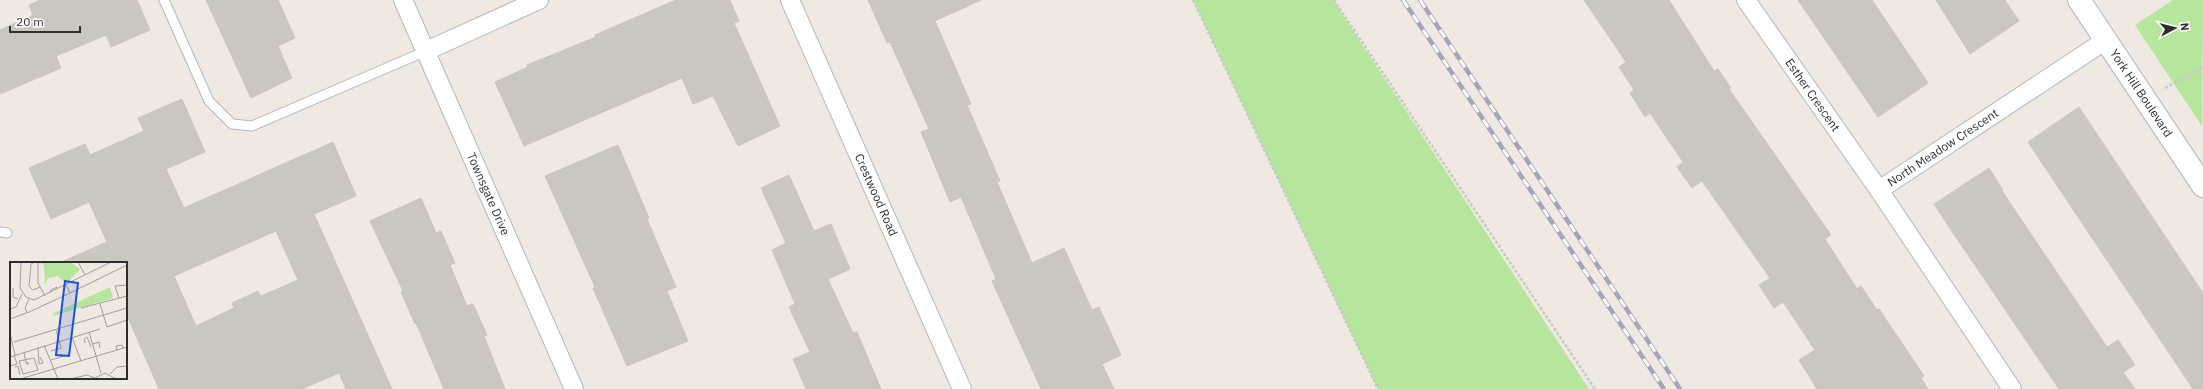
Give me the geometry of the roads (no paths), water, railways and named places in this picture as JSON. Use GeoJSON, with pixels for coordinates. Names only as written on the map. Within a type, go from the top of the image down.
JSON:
{"type":"FeatureCollection","features":[{"type":"Feature","properties":{"kind":"street","name":"Townsgate Drive"},"geometry":{"type":"LineString","coordinates":[[403,0],[574,389]]}},
{"type":"Feature","properties":{"kind":"street"},"geometry":{"type":"LineString","coordinates":[[426,51],[539,0]]}},
{"type":"Feature","properties":{"kind":"street","name":"Crestwood Road"},"geometry":{"type":"LineString","coordinates":[[790,0],[962,389]]}},
{"type":"Feature","properties":{"kind":"street","name":"Esther Crescent"},"geometry":{"type":"LineString","coordinates":[[1746,0],[1879,190]]}},
{"type":"Feature","properties":{"kind":"street","name":"York Hill Boulevard"},"geometry":{"type":"LineString","coordinates":[[2079,0],[2203,186]]}},
{"type":"Feature","properties":{"kind":"street","name":"North Meadow Crescent"},"geometry":{"type":"LineString","coordinates":[[2012,389],[1879,190],[2106,40]]}},
{"type":"Feature","properties":{"kind":"lane"},"geometry":{"type":"LineString","coordinates":[[164,0],[209,102],[232,124],[252,126],[426,51]]}},
{"type":"Feature","properties":{"kind":"railway"},"geometry":{"type":"LineString","coordinates":[[1403,0],[1664,389]]}},
{"type":"Feature","properties":{"kind":"railway"},"geometry":{"type":"LineString","coordinates":[[1420,0],[1680,389]]}}]}
